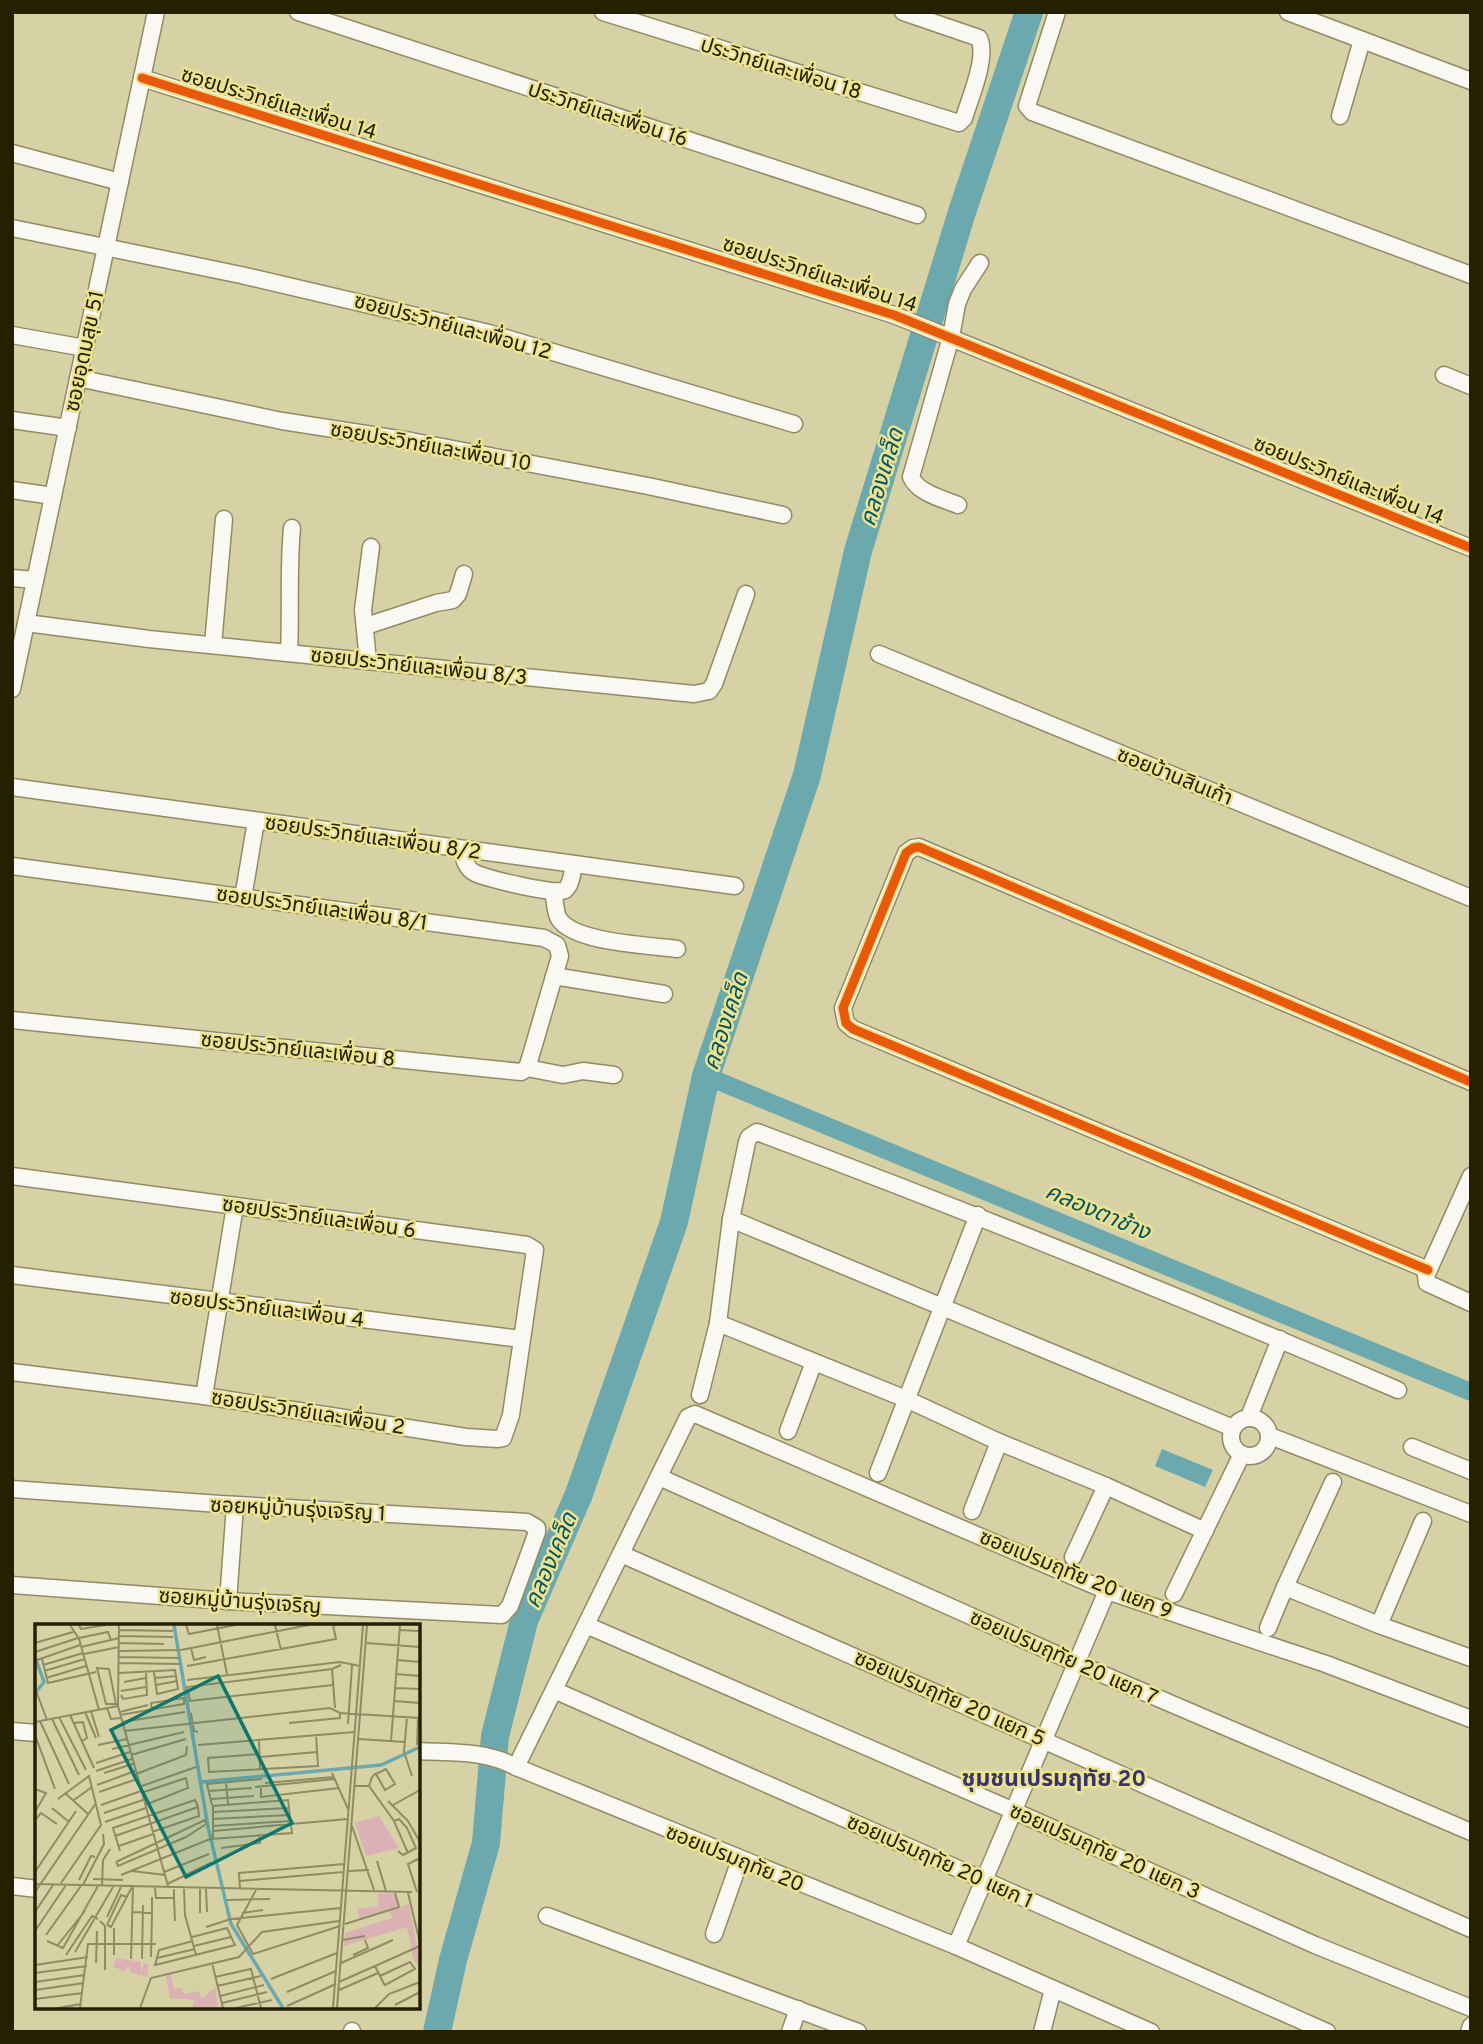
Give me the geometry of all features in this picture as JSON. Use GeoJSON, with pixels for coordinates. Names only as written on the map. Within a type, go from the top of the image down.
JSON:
{"type":"FeatureCollection","features":[{"type":"Feature","properties":{"kind":"street","name":"ซอยอุดมสุข 51"},"geometry":{"type":"LineString","coordinates":[[13,683],[156,12]]}},
{"type":"Feature","properties":{"kind":"street","name":"ประวิทย์และเพื่อน 16"},"geometry":{"type":"LineString","coordinates":[[298,12],[917,215]]}},
{"type":"Feature","properties":{"kind":"street","name":"ประวิทย์และเพื่อน 18"},"geometry":{"type":"LineString","coordinates":[[603,12],[959,123],[964,118],[978,71],[983,46],[979,38],[903,12]]}},
{"type":"Feature","properties":{"kind":"street"},"geometry":{"type":"LineString","coordinates":[[1057,12],[1027,106],[1032,112],[1471,275]]}},
{"type":"Feature","properties":{"kind":"street"},"geometry":{"type":"LineString","coordinates":[[1288,12],[1471,81]]}},
{"type":"Feature","properties":{"kind":"street"},"geometry":{"type":"LineString","coordinates":[[1340,116],[1362,40]]}},
{"type":"Feature","properties":{"kind":"street","name":"ซอยประวิทย์และเพื่อน 14"},"geometry":{"type":"LineString","coordinates":[[142,78],[894,315],[1471,548]]}},
{"type":"Feature","properties":{"kind":"street"},"geometry":{"type":"LineString","coordinates":[[12,153],[120,182]]}},
{"type":"Feature","properties":{"kind":"street","name":"ซอยประวิทย์และเพื่อน 12"},"geometry":{"type":"LineString","coordinates":[[12,228],[241,275],[489,333],[794,424]]}},
{"type":"Feature","properties":{"kind":"street"},"geometry":{"type":"LineString","coordinates":[[958,505],[921,489],[914,484],[911,477],[963,289],[980,263]]}},
{"type":"Feature","properties":{"kind":"street"},"geometry":{"type":"LineString","coordinates":[[12,335],[85,348]]}},
{"type":"Feature","properties":{"kind":"street"},"geometry":{"type":"LineString","coordinates":[[1444,375],[1471,386]]}},
{"type":"Feature","properties":{"kind":"street","name":"ซอยประวิทย์และเพื่อน 10"},"geometry":{"type":"LineString","coordinates":[[78,378],[282,421],[411,441],[648,486],[783,515]]}},
{"type":"Feature","properties":{"kind":"street"},"geometry":{"type":"LineString","coordinates":[[12,419],[68,428]]}},
{"type":"Feature","properties":{"kind":"street"},"geometry":{"type":"LineString","coordinates":[[12,490],[53,496]]}},
{"type":"Feature","properties":{"kind":"street"},"geometry":{"type":"LineString","coordinates":[[213,645],[224,519]]}},
{"type":"Feature","properties":{"kind":"street"},"geometry":{"type":"LineString","coordinates":[[289,653],[291,615],[288,573],[292,528]]}},
{"type":"Feature","properties":{"kind":"street"},"geometry":{"type":"LineString","coordinates":[[368,661],[363,610],[371,547]]}},
{"type":"Feature","properties":{"kind":"street"},"geometry":{"type":"LineString","coordinates":[[366,626],[453,600],[464,574]]}},
{"type":"Feature","properties":{"kind":"street"},"geometry":{"type":"LineString","coordinates":[[12,578],[35,580]]}},
{"type":"Feature","properties":{"kind":"street","name":"ซอยประวิทย์และเพื่อน 8/3"},"geometry":{"type":"LineString","coordinates":[[26,624],[289,653],[703,693],[709,691],[717,677],[746,594]]}},
{"type":"Feature","properties":{"kind":"street","name":"ซอยบ้านสินเก้า"},"geometry":{"type":"LineString","coordinates":[[879,654],[1471,898]]}},
{"type":"Feature","properties":{"kind":"street","name":"ซอยประวิทย์และเพื่อน 8/2"},"geometry":{"type":"LineString","coordinates":[[12,787],[735,886]]}},
{"type":"Feature","properties":{"kind":"street"},"geometry":{"type":"LineString","coordinates":[[243,898],[256,821]]}},
{"type":"Feature","properties":{"kind":"street"},"geometry":{"type":"LineString","coordinates":[[1427,1270],[853,1029],[846,1023],[843,1008],[906,853],[919,847],[1471,1082]]}},
{"type":"Feature","properties":{"kind":"street"},"geometry":{"type":"LineString","coordinates":[[461,850],[465,862],[473,872],[553,892],[566,889],[574,865]]}},
{"type":"Feature","properties":{"kind":"street","name":"ซอยประวิทย์และเพื่อน 8/1"},"geometry":{"type":"LineString","coordinates":[[12,866],[544,938],[557,945],[560,956],[527,1068]]}},
{"type":"Feature","properties":{"kind":"street"},"geometry":{"type":"LineString","coordinates":[[553,892],[558,918],[571,929],[592,937],[677,949]]}},
{"type":"Feature","properties":{"kind":"street"},"geometry":{"type":"LineString","coordinates":[[554,976],[664,994]]}},
{"type":"Feature","properties":{"kind":"street","name":"ซอยประวิทย์และเพื่อน 8"},"geometry":{"type":"LineString","coordinates":[[12,1020],[521,1072],[527,1068],[563,1075],[583,1071],[614,1075]]}},
{"type":"Feature","properties":{"kind":"street"},"geometry":{"type":"LineString","coordinates":[[700,1395],[718,1323],[731,1219],[747,1142],[749,1137],[757,1132],[978,1215],[1398,1390]]}},
{"type":"Feature","properties":{"kind":"street","name":"ซอยประวิทย์และเพื่อน 6"},"geometry":{"type":"LineString","coordinates":[[12,1175],[532,1246],[535,1250],[535,1263],[521,1339]]}},
{"type":"Feature","properties":{"kind":"street"},"geometry":{"type":"LineString","coordinates":[[1471,1176],[1427,1270],[1427,1283],[1471,1303]]}},
{"type":"Feature","properties":{"kind":"street"},"geometry":{"type":"LineString","coordinates":[[204,1396],[235,1206]]}},
{"type":"Feature","properties":{"kind":"street"},"geometry":{"type":"LineString","coordinates":[[878,1474],[978,1215]]}},
{"type":"Feature","properties":{"kind":"street"},"geometry":{"type":"LineString","coordinates":[[731,1219],[1233,1428]]}},
{"type":"Feature","properties":{"kind":"street","name":"ซอยประวิทย์และเพื่อน 4"},"geometry":{"type":"LineString","coordinates":[[12,1275],[521,1339]]}},
{"type":"Feature","properties":{"kind":"street"},"geometry":{"type":"LineString","coordinates":[[718,1323],[906,1399],[1205,1531]]}},
{"type":"Feature","properties":{"kind":"street","name":"ซอยประวิทย์และเพื่อน 2"},"geometry":{"type":"LineString","coordinates":[[12,1372],[204,1396],[466,1437],[498,1439],[503,1438],[511,1415],[521,1339]]}},
{"type":"Feature","properties":{"kind":"street"},"geometry":{"type":"LineString","coordinates":[[1250,1417],[1280,1339]]}},
{"type":"Feature","properties":{"kind":"street"},"geometry":{"type":"LineString","coordinates":[[788,1431],[814,1362]]}},
{"type":"Feature","properties":{"kind":"street","name":"ซอยเปรมฤทัย 20 แยก 9"},"geometry":{"type":"LineString","coordinates":[[659,1477],[688,1418],[695,1413],[699,1414],[1107,1591],[1326,1664],[1471,1719]]}},
{"type":"Feature","properties":{"kind":"street"},"geometry":{"type":"LineString","coordinates":[[1270,1436],[1261,1453],[1252,1456],[1241,1454],[1234,1447],[1231,1438],[1233,1428],[1240,1420],[1250,1417],[1263,1423],[1270,1436],[1471,1514]]}},
{"type":"Feature","properties":{"kind":"street"},"geometry":{"type":"LineString","coordinates":[[972,1511],[999,1442]]}},
{"type":"Feature","properties":{"kind":"street"},"geometry":{"type":"LineString","coordinates":[[1412,1447],[1471,1471]]}},
{"type":"Feature","properties":{"kind":"street"},"geometry":{"type":"LineString","coordinates":[[1174,1594],[1241,1454]]}},
{"type":"Feature","properties":{"kind":"street"},"geometry":{"type":"LineString","coordinates":[[516,1767],[659,1477]]}},
{"type":"Feature","properties":{"kind":"street","name":"ซอยเปรมฤทัย 20 แยก 7"},"geometry":{"type":"LineString","coordinates":[[659,1477],[1076,1663],[1471,1832]]}},
{"type":"Feature","properties":{"kind":"street"},"geometry":{"type":"LineString","coordinates":[[1268,1628],[1333,1482]]}},
{"type":"Feature","properties":{"kind":"street"},"geometry":{"type":"LineString","coordinates":[[1073,1557],[1106,1486]]}},
{"type":"Feature","properties":{"kind":"street","name":"ซอยหมู่บ้านรุ่งเจริญ 1"},"geometry":{"type":"LineString","coordinates":[[12,1489],[527,1522],[537,1528],[537,1532],[523,1572]]}},
{"type":"Feature","properties":{"kind":"street"},"geometry":{"type":"LineString","coordinates":[[228,1601],[235,1505]]}},
{"type":"Feature","properties":{"kind":"street"},"geometry":{"type":"LineString","coordinates":[[1379,1625],[1423,1521]]}},
{"type":"Feature","properties":{"kind":"street","name":"ซอยเปรมฤทัย 20 แยก 5"},"geometry":{"type":"LineString","coordinates":[[621,1554],[1471,1929]]}},
{"type":"Feature","properties":{"kind":"street","name":"ซอยหมู่บ้านรุ่งเจริญ"},"geometry":{"type":"LineString","coordinates":[[12,1585],[228,1601],[502,1615],[510,1606],[523,1572]]}},
{"type":"Feature","properties":{"kind":"street"},"geometry":{"type":"LineString","coordinates":[[1285,1587],[1379,1625],[1470,1657]]}},
{"type":"Feature","properties":{"kind":"street"},"geometry":{"type":"LineString","coordinates":[[956,1946],[1107,1591]]}},
{"type":"Feature","properties":{"kind":"street","name":"ซอยเปรมฤทัย 20 แยก 3"},"geometry":{"type":"LineString","coordinates":[[586,1625],[1315,1945],[1471,2008]]}},
{"type":"Feature","properties":{"kind":"street","name":"ซอยเปรมฤทัย 20 แยก 1"},"geometry":{"type":"LineString","coordinates":[[554,1690],[1326,2032]]}},
{"type":"Feature","properties":{"kind":"street"},"geometry":{"type":"LineString","coordinates":[[12,1731],[35,1733]]}},
{"type":"Feature","properties":{"kind":"street","name":"ซอยเปรมฤทัย 20"},"geometry":{"type":"LineString","coordinates":[[420,1751],[492,1756],[740,1860],[956,1946],[1151,2032]]}},
{"type":"Feature","properties":{"kind":"street"},"geometry":{"type":"LineString","coordinates":[[714,1934],[740,1860]]}},
{"type":"Feature","properties":{"kind":"street"},"geometry":{"type":"LineString","coordinates":[[12,1886],[35,1889]]}},
{"type":"Feature","properties":{"kind":"street"},"geometry":{"type":"LineString","coordinates":[[547,1916],[858,2032]]}},
{"type":"Feature","properties":{"kind":"street"},"geometry":{"type":"LineString","coordinates":[[1042,2032],[1053,1989]]}},
{"type":"Feature","properties":{"kind":"street"},"geometry":{"type":"LineString","coordinates":[[790,2032],[798,2009]]}},
{"type":"Feature","properties":{"kind":"street"},"geometry":{"type":"LineString","coordinates":[[1469,2032],[1471,2026]]}},
{"type":"Feature","properties":{"kind":"water"},"geometry":{"type":"Polygon","coordinates":[[[1162,1449],[1213,1470],[1205,1487],[1155,1466],[1162,1449]]]}},
{"type":"Feature","properties":{"kind":"waterway","name":"คลองเคล็ด"},"geometry":{"type":"LineString","coordinates":[[437,2032],[453,1960],[486,1843],[495,1736],[524,1621],[579,1494],[674,1222],[706,1076],[807,775],[858,551],[962,212],[1029,12]]}},
{"type":"Feature","properties":{"kind":"waterway","name":"คลองตาช้าง"},"geometry":{"type":"LineString","coordinates":[[706,1076],[1471,1392]]}},
{"type":"Feature","properties":{"kind":"cycle path"},"geometry":{"type":"LineString","coordinates":[[142,78],[894,315],[1471,548]]}},
{"type":"Feature","properties":{"kind":"cycle path"},"geometry":{"type":"LineString","coordinates":[[1428,1270],[853,1029],[846,1023],[843,1008],[906,853],[919,847],[1471,1082]]}},
{"type":"Feature","properties":{"kind":"district","name":"ชุมชนเปรมฤทัย 20"},"geometry":{"type":"Point","coordinates":[1054,1778]}}]}
